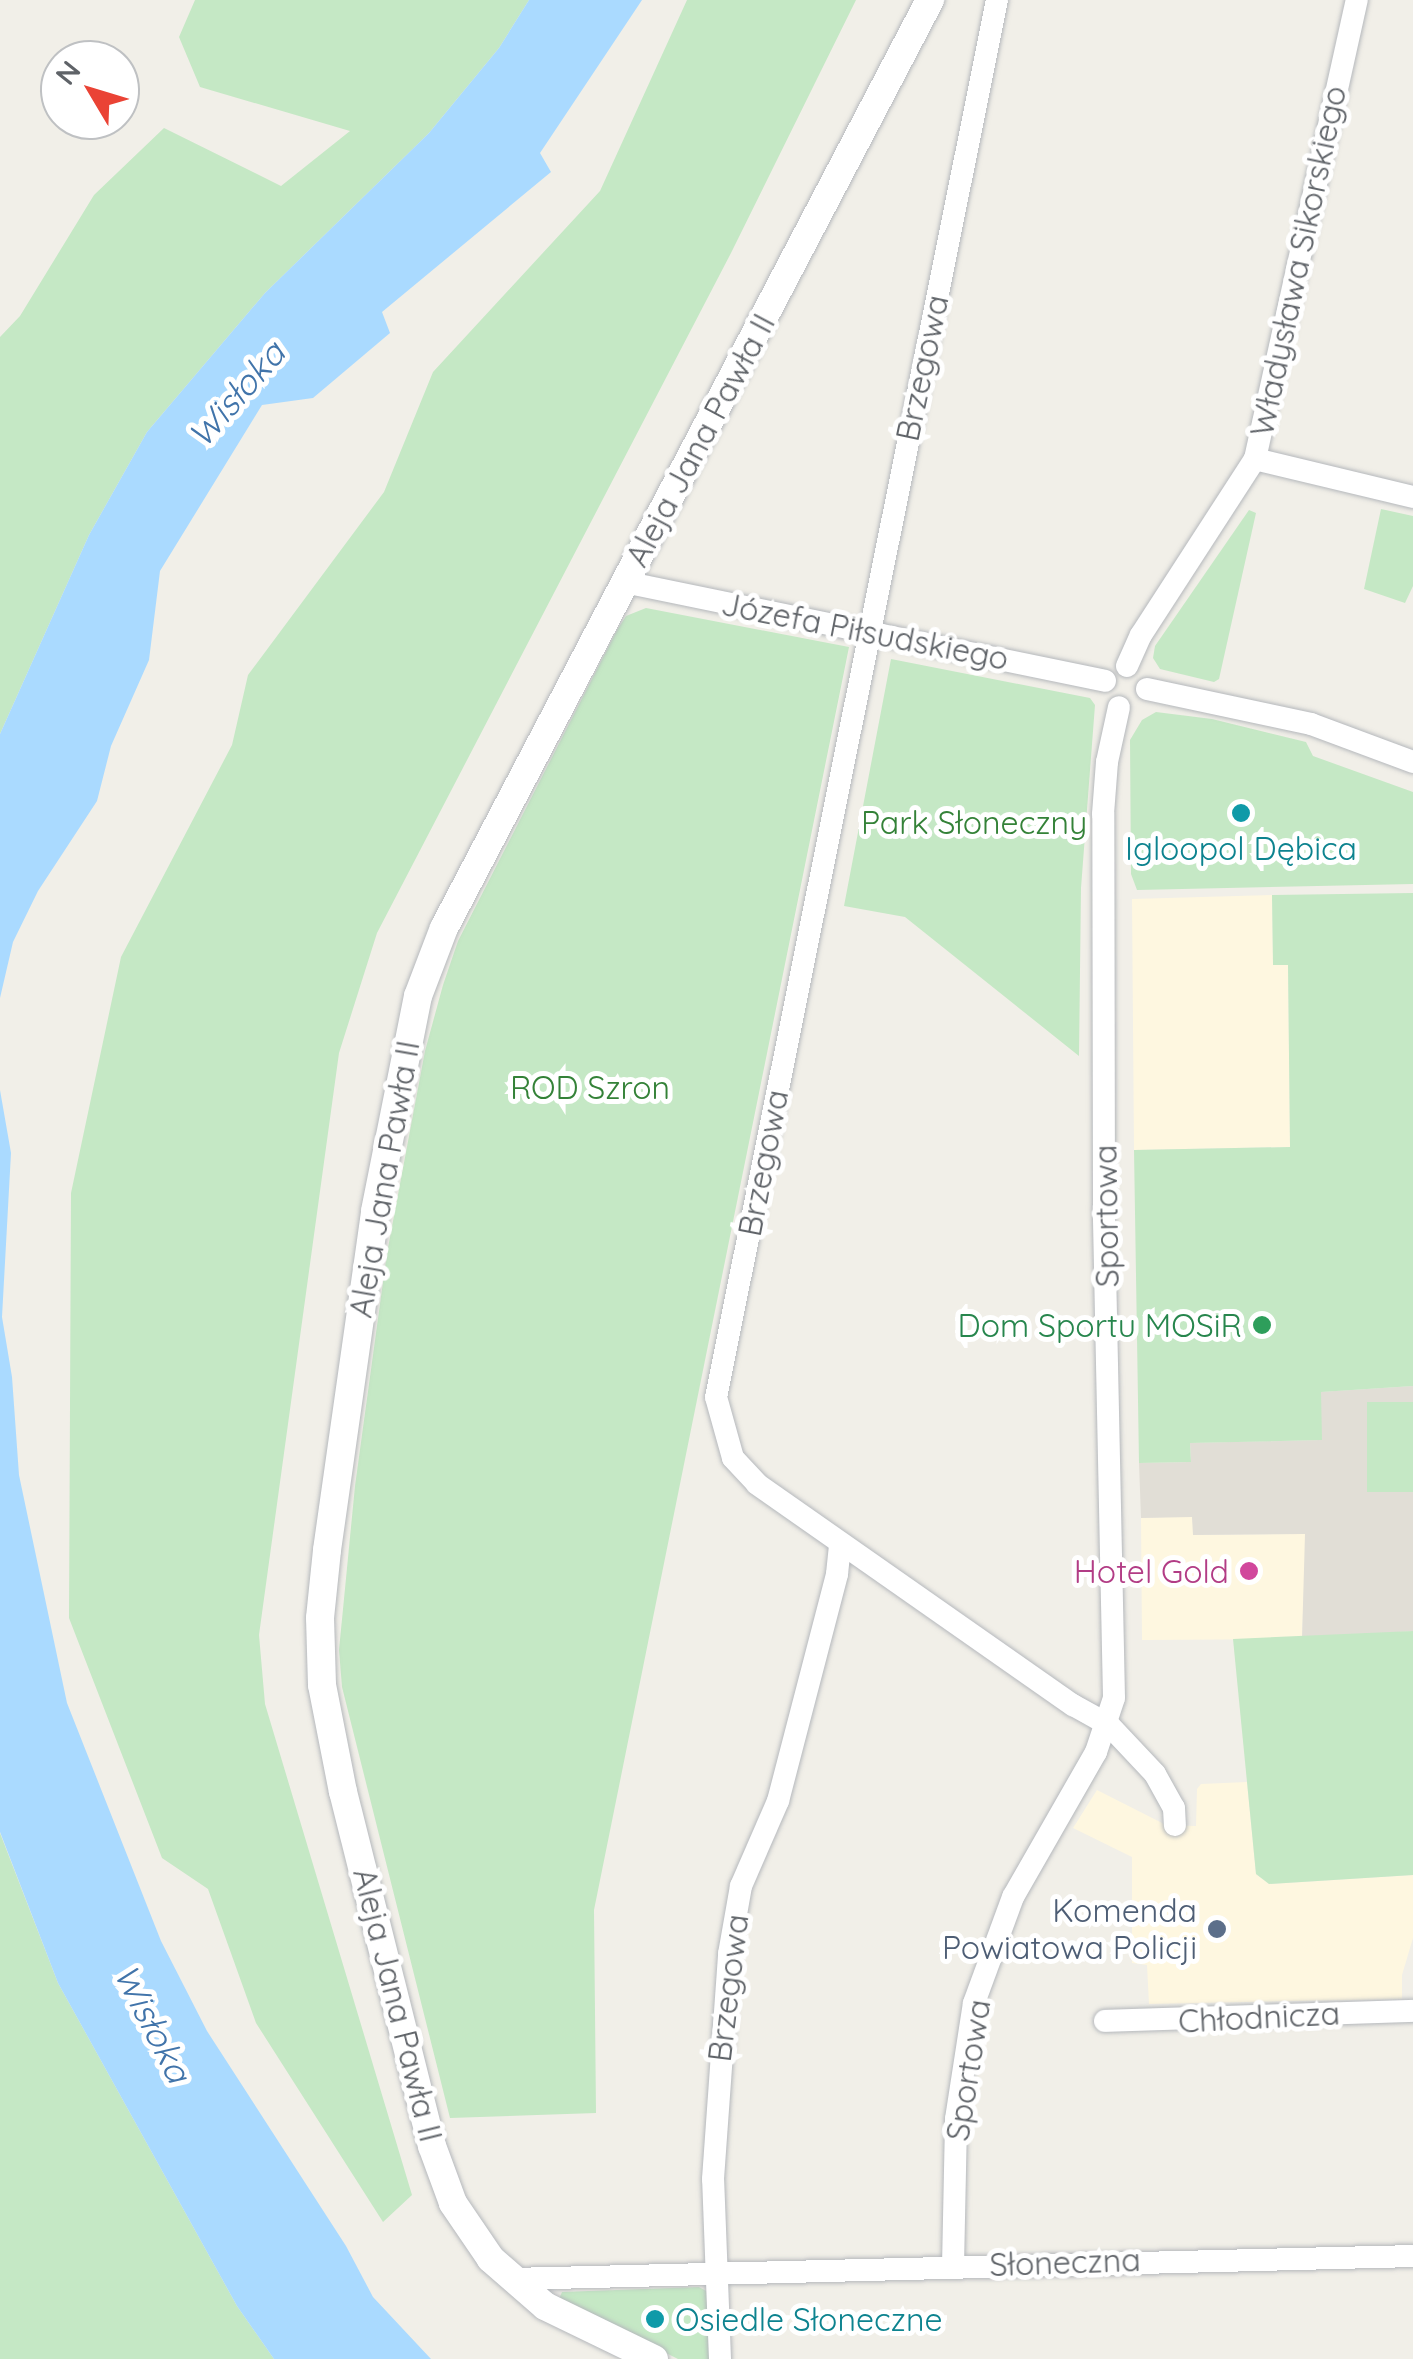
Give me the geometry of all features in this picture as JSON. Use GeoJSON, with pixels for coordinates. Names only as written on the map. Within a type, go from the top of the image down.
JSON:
{"type":"FeatureCollection","features":[{"type":"Feature","properties":{"kind":"street","name":"Aleja Jana Pawła II"},"geometry":{"type":"LineString","coordinates":[[654,2359],[572,2323],[491,2259],[452,2203],[432,2146],[343,1792],[322,1685],[320,1618],[338,1457],[375,1211],[418,996],[444,928],[930,0]]}},
{"type":"Feature","properties":{"kind":"street","name":"Brzegowa"},"geometry":{"type":"LineString","coordinates":[[717,2273],[713,2179],[729,1954],[742,1886],[778,1801],[837,1574],[840,1544],[758,1484],[732,1458],[716,1397],[997,0]]}},
{"type":"Feature","properties":{"kind":"street","name":"Władysława Sikorskiego"},"geometry":{"type":"LineString","coordinates":[[1128,666],[1141,635],[1255,459],[1357,0]]}},
{"type":"Feature","properties":{"kind":"street"},"geometry":{"type":"LineString","coordinates":[[1255,459],[1413,497]]}},
{"type":"Feature","properties":{"kind":"street","name":"Józefa Piłsudskiego"},"geometry":{"type":"LineString","coordinates":[[624,582],[1105,681]]}},
{"type":"Feature","properties":{"kind":"street"},"geometry":{"type":"LineString","coordinates":[[1128,666],[1144,676],[1146,689],[1137,704],[1119,707],[1108,700],[1105,681],[1114,670],[1128,666]]}},
{"type":"Feature","properties":{"kind":"street"},"geometry":{"type":"LineString","coordinates":[[1146,689],[1310,724],[1413,762]]}},
{"type":"Feature","properties":{"kind":"street","name":"Sportowa"},"geometry":{"type":"LineString","coordinates":[[953,2266],[956,2118],[974,2003],[1013,1897],[1108,1725],[1114,1698],[1104,1207],[1104,814],[1107,762],[1119,707]]}},
{"type":"Feature","properties":{"kind":"street"},"geometry":{"type":"LineString","coordinates":[[840,1544],[863,1555],[1072,1705],[1108,1725],[1155,1774],[1174,1808],[1175,1825]]}},
{"type":"Feature","properties":{"kind":"street","name":"Chłodnicza"},"geometry":{"type":"LineString","coordinates":[[1105,2020],[1413,2011]]}},
{"type":"Feature","properties":{"kind":"street","name":"Słoneczna"},"geometry":{"type":"LineString","coordinates":[[512,2279],[1413,2256]]}},
{"type":"Feature","properties":{"kind":"street"},"geometry":{"type":"LineString","coordinates":[[717,2273],[720,2359]]}},
{"type":"Feature","properties":{"kind":"shaded area"},"geometry":{"type":"Polygon","coordinates":[[[1272,895],[1273,964],[1288,964],[1290,1147],[1134,1150],[1132,899],[1272,895]]]}},
{"type":"Feature","properties":{"kind":"shaded area"},"geometry":{"type":"Polygon","coordinates":[[[1413,1386],[1413,1631],[1302,1639],[1305,1534],[1193,1535],[1192,1517],[1141,1518],[1139,1463],[1191,1462],[1190,1443],[1321,1440],[1320,1392],[1413,1386]]]}},
{"type":"Feature","properties":{"kind":"shaded area"},"geometry":{"type":"Polygon","coordinates":[[[1192,1516],[1194,1535],[1306,1534],[1302,1639],[1142,1640],[1141,1518],[1192,1516]]]}},
{"type":"Feature","properties":{"kind":"shaded area"},"geometry":{"type":"Polygon","coordinates":[[[1247,1782],[1256,1874],[1269,1884],[1413,1875],[1413,1938],[1402,1975],[1402,1999],[1149,2004],[1147,1965],[1132,1963],[1132,1857],[1073,1828],[1097,1790],[1166,1825],[1196,1826],[1197,1789],[1201,1784],[1247,1782]]]}},
{"type":"Feature","properties":{"kind":"green space"},"geometry":{"type":"Polygon","coordinates":[[[195,0],[529,0],[499,48],[429,133],[265,293],[147,432],[89,535],[0,734],[0,337],[20,316],[94,195],[164,128],[281,186],[350,131],[200,87],[179,37],[195,0]]]}},
{"type":"Feature","properties":{"kind":"green space"},"geometry":{"type":"Polygon","coordinates":[[[687,0],[856,0],[731,253],[377,933],[339,1053],[259,1635],[265,1704],[412,2195],[383,2222],[256,2023],[208,1889],[162,1858],[69,1618],[71,1193],[121,957],[232,745],[248,675],[384,492],[433,372],[600,191],[687,0]]]}},
{"type":"Feature","properties":{"kind":"green space"},"geometry":{"type":"Polygon","coordinates":[[[1381,509],[1413,516],[1413,586],[1405,603],[1364,589],[1381,509]]]}},
{"type":"Feature","properties":{"kind":"green space"},"geometry":{"type":"Polygon","coordinates":[[[1249,510],[1256,513],[1219,679],[1214,682],[1160,669],[1153,658],[1155,646],[1249,510]]]}},
{"type":"Feature","properties":{"kind":"green space","name":"ROD Szron"},"geometry":{"type":"Polygon","coordinates":[[[646,608],[849,647],[594,1910],[596,2113],[450,2118],[342,1687],[339,1650],[355,1486],[387,1253],[425,1051],[443,985],[458,941],[617,630],[626,616],[646,608]]]}},
{"type":"Feature","properties":{"kind":"green space","name":"Park Słoneczny"},"geometry":{"type":"Polygon","coordinates":[[[891,659],[1090,698],[1095,705],[1081,888],[1079,1056],[905,917],[844,906],[891,659]]]}},
{"type":"Feature","properties":{"kind":"green space","name":"Park Słoneczny"},"geometry":{"type":"Polygon","coordinates":[[[1156,712],[1212,719],[1306,742],[1313,756],[1413,792],[1413,884],[1137,890],[1131,874],[1130,740],[1142,720],[1156,712]]]}},
{"type":"Feature","properties":{"kind":"green space"},"geometry":{"type":"Polygon","coordinates":[[[1413,893],[1413,1386],[1321,1392],[1322,1440],[1190,1443],[1191,1462],[1139,1463],[1134,1150],[1290,1147],[1288,965],[1273,965],[1272,895],[1413,893]]]}},
{"type":"Feature","properties":{"kind":"green space"},"geometry":{"type":"Polygon","coordinates":[[[1367,1402],[1413,1402],[1413,1492],[1367,1492],[1367,1402]]]}},
{"type":"Feature","properties":{"kind":"green space"},"geometry":{"type":"Polygon","coordinates":[[[1413,1631],[1413,1875],[1269,1884],[1256,1874],[1233,1639],[1413,1631]]]}},
{"type":"Feature","properties":{"kind":"green space"},"geometry":{"type":"Polygon","coordinates":[[[0,1833],[58,1983],[237,2306],[274,2359],[0,2359],[0,1833]]]}},
{"type":"Feature","properties":{"kind":"green space"},"geometry":{"type":"Polygon","coordinates":[[[699,2287],[708,2292],[709,2359],[678,2359],[559,2299],[562,2292],[699,2287]]]}},
{"type":"Feature","properties":{"kind":"water","name":"Wisłoka"},"geometry":{"type":"Polygon","coordinates":[[[529,0],[642,0],[540,153],[551,172],[382,312],[390,333],[313,398],[262,405],[160,571],[149,660],[111,746],[97,801],[38,891],[13,942],[0,998],[0,734],[89,535],[147,432],[265,293],[429,133],[499,48],[529,0]]]}},
{"type":"Feature","properties":{"kind":"water","name":"Wisłoka"},"geometry":{"type":"Polygon","coordinates":[[[0,1090],[11,1153],[2,1317],[12,1377],[19,1475],[67,1703],[161,1941],[207,2031],[346,2246],[373,2297],[431,2359],[274,2359],[237,2306],[58,1983],[0,1832],[0,1090]]]}},
{"type":"Feature","properties":{"kind":"place","name":"Igloopol Dębica"},"geometry":{"type":"Point","coordinates":[1241,813]}},
{"type":"Feature","properties":{"kind":"place","name":"Dom Sportu MOSiR"},"geometry":{"type":"Point","coordinates":[1262,1325]}},
{"type":"Feature","properties":{"kind":"place","name":"Hotel Gold"},"geometry":{"type":"Point","coordinates":[1249,1571]}},
{"type":"Feature","properties":{"kind":"place","name":"Komenda Powiatowa Policji"},"geometry":{"type":"Point","coordinates":[1217,1929]}},
{"type":"Feature","properties":{"kind":"place","name":"Osiedle Słoneczne"},"geometry":{"type":"Point","coordinates":[655,2319]}}]}
